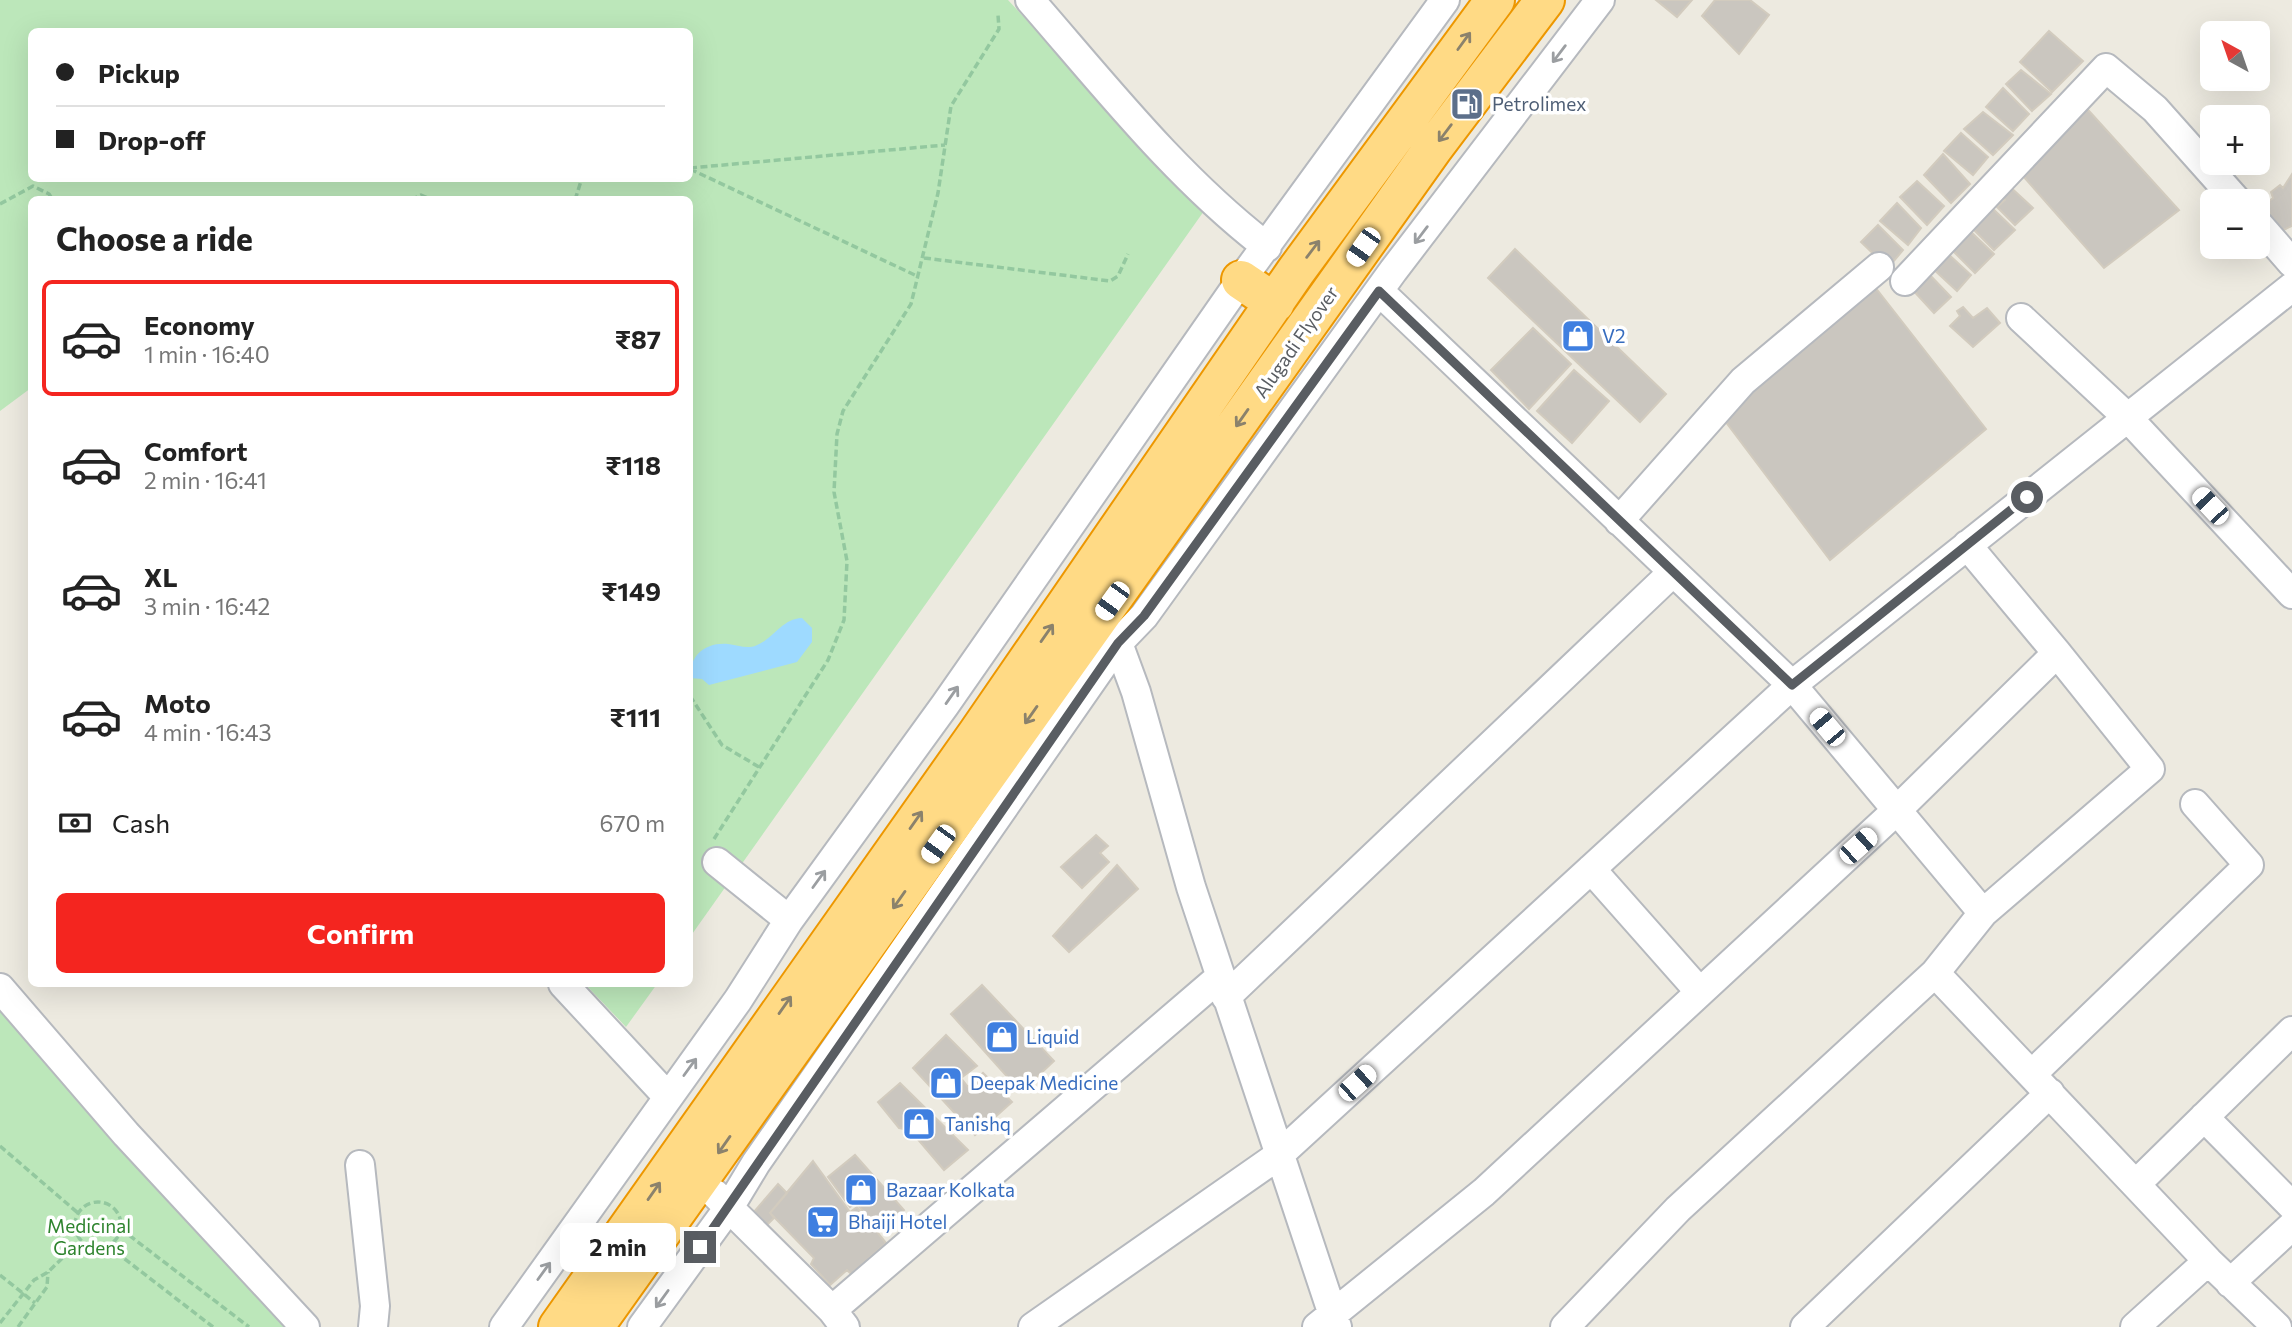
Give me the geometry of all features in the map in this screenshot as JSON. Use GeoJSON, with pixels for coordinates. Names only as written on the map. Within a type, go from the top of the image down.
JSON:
{"type":"FeatureCollection","features":[{"type":"Feature","properties":{"kind":"highway","name":"Alugadi Flyover"},"geometry":{"type":"LineString","coordinates":[[558,1327],[969,745],[1275,303],[1495,0]]}},
{"type":"Feature","properties":{"kind":"highway","name":"Alugadi Flyover"},"geometry":{"type":"LineString","coordinates":[[594,1327],[698,1181],[1108,631],[1125,582],[1434,147],[1545,0]]}},
{"type":"Feature","properties":{"kind":"highway"},"geometry":{"type":"LineString","coordinates":[[1241,279],[1275,303]]}},
{"type":"Feature","properties":{"kind":"street"},"geometry":{"type":"LineString","coordinates":[[1030,0],[1156,145],[1219,210],[1267,247]]}},
{"type":"Feature","properties":{"kind":"street"},"geometry":{"type":"LineString","coordinates":[[504,1327],[738,1000],[789,920],[945,705],[1241,279],[1267,247],[1445,0]]}},
{"type":"Feature","properties":{"kind":"street"},"geometry":{"type":"LineString","coordinates":[[642,1327],[730,1206],[1108,631],[1144,616],[1379,291],[1600,0]]}},
{"type":"Feature","properties":{"kind":"street"},"geometry":{"type":"LineString","coordinates":[[1905,281],[2106,68],[2155,109],[2226,189]]}},
{"type":"Feature","properties":{"kind":"street"},"geometry":{"type":"LineString","coordinates":[[2270,238],[2292,263]]}},
{"type":"Feature","properties":{"kind":"street"},"geometry":{"type":"LineString","coordinates":[[1619,521],[1743,381],[1879,267]]}},
{"type":"Feature","properties":{"kind":"street"},"geometry":{"type":"LineString","coordinates":[[1033,1327],[1279,1155],[1792,685],[2292,287]]}},
{"type":"Feature","properties":{"kind":"street"},"geometry":{"type":"LineString","coordinates":[[1379,291],[1792,685],[1983,913]]}},
{"type":"Feature","properties":{"kind":"street"},"geometry":{"type":"LineString","coordinates":[[2021,318],[2127,417],[2292,594]]}},
{"type":"Feature","properties":{"kind":"street"},"geometry":{"type":"LineString","coordinates":[[1565,1327],[1678,1209],[1935,973],[1983,913],[2150,769],[1967,545]]}},
{"type":"Feature","properties":{"kind":"street"},"geometry":{"type":"LineString","coordinates":[[698,1181],[730,1206],[839,1319],[1223,987],[1672,573]]}},
{"type":"Feature","properties":{"kind":"street"},"geometry":{"type":"LineString","coordinates":[[1108,631],[1136,692],[1191,887],[1279,1155],[1329,1323],[1484,1192],[1896,811],[2057,653]]}},
{"type":"Feature","properties":{"kind":"street"},"geometry":{"type":"LineString","coordinates":[[1805,1327],[2249,865],[2195,804]]}},
{"type":"Feature","properties":{"kind":"street"},"geometry":{"type":"LineString","coordinates":[[717,862],[789,920]]}},
{"type":"Feature","properties":{"kind":"street"},"geometry":{"type":"LineString","coordinates":[[1591,869],[1699,991]]}},
{"type":"Feature","properties":{"kind":"street"},"geometry":{"type":"LineString","coordinates":[[1935,973],[2208,1261],[2277,1327]]}},
{"type":"Feature","properties":{"kind":"street"},"geometry":{"type":"LineString","coordinates":[[566,987],[668,1097]]}},
{"type":"Feature","properties":{"kind":"street"},"geometry":{"type":"LineString","coordinates":[[0,988],[126,1134],[305,1327]]}},
{"type":"Feature","properties":{"kind":"street"},"geometry":{"type":"LineString","coordinates":[[2136,1184],[2292,1031]]}},
{"type":"Feature","properties":{"kind":"street"},"geometry":{"type":"LineString","coordinates":[[2204,1117],[2292,1206]]}},
{"type":"Feature","properties":{"kind":"street"},"geometry":{"type":"LineString","coordinates":[[360,1165],[375,1306],[373,1327]]}},
{"type":"Feature","properties":{"kind":"street"},"geometry":{"type":"LineString","coordinates":[[2230,1283],[2292,1226]]}},
{"type":"Feature","properties":{"kind":"street"},"geometry":{"type":"LineString","coordinates":[[2134,1327],[2208,1261]]}},
{"type":"Feature","properties":{"kind":"path"},"geometry":{"type":"LineString","coordinates":[[717,862],[713,849],[715,835],[828,660],[844,620],[847,561],[834,492],[837,435],[843,411],[911,304],[924,258],[951,106],[999,29],[998,15]]}},
{"type":"Feature","properties":{"kind":"path"},"geometry":{"type":"LineString","coordinates":[[693,168],[946,145]]}},
{"type":"Feature","properties":{"kind":"path"},"geometry":{"type":"LineString","coordinates":[[693,169],[920,277]]}},
{"type":"Feature","properties":{"kind":"path"},"geometry":{"type":"LineString","coordinates":[[0,204],[33,186],[47,196]]}},
{"type":"Feature","properties":{"kind":"path"},"geometry":{"type":"LineString","coordinates":[[924,258],[1110,281],[1118,276],[1128,254]]}},
{"type":"Feature","properties":{"kind":"path"},"geometry":{"type":"LineString","coordinates":[[693,701],[722,745],[759,767]]}},
{"type":"Feature","properties":{"kind":"path"},"geometry":{"type":"LineString","coordinates":[[0,1146],[78,1213]]}},
{"type":"Feature","properties":{"kind":"path"},"geometry":{"type":"LineString","coordinates":[[213,1327],[108,1247],[93,1248],[80,1241],[75,1227],[78,1213],[91,1203],[106,1203],[118,1214],[121,1229],[249,1327]]}},
{"type":"Feature","properties":{"kind":"path"},"geometry":{"type":"LineString","coordinates":[[108,1247],[121,1229]]}},
{"type":"Feature","properties":{"kind":"path"},"geometry":{"type":"LineString","coordinates":[[0,1323],[34,1280],[48,1272],[80,1241]]}},
{"type":"Feature","properties":{"kind":"path"},"geometry":{"type":"LineString","coordinates":[[18,1327],[47,1287],[48,1272]]}},
{"type":"Feature","properties":{"kind":"path"},"geometry":{"type":"LineString","coordinates":[[0,1275],[35,1303]]}},
{"type":"Feature","properties":{"kind":"green space"},"geometry":{"type":"Polygon","coordinates":[[[0,0],[1008,0],[1204,211],[693,933],[693,196],[28,196],[28,390],[0,411],[0,0]]]}},
{"type":"Feature","properties":{"kind":"green space"},"geometry":{"type":"Polygon","coordinates":[[[588,987],[655,987],[626,1027],[588,987]]]}},
{"type":"Feature","properties":{"kind":"green space","name":"Medicinal Gardens"},"geometry":{"type":"Polygon","coordinates":[[[0,999],[285,1327],[0,1327],[0,999]]]}},
{"type":"Feature","properties":{"kind":"water"},"geometry":{"type":"Polygon","coordinates":[[[802,618],[812,628],[812,642],[797,662],[709,685],[702,679],[693,678],[693,662],[705,648],[719,644],[755,646],[795,619],[802,618]]]}},
{"type":"Feature","properties":{"kind":"building"},"geometry":{"type":"Polygon","coordinates":[[[1656,0],[1692,0],[1677,17],[1656,0]]]}},
{"type":"Feature","properties":{"kind":"building"},"geometry":{"type":"Polygon","coordinates":[[[1715,0],[1750,0],[1769,15],[1739,54],[1702,16],[1715,0]]]}},
{"type":"Feature","properties":{"kind":"building"},"geometry":{"type":"Polygon","coordinates":[[[2049,31],[2083,61],[2052,92],[2020,62],[2049,31]]]}},
{"type":"Feature","properties":{"kind":"building"},"geometry":{"type":"Polygon","coordinates":[[[2021,70],[2051,94],[2032,111],[2006,84],[2021,70]]]}},
{"type":"Feature","properties":{"kind":"building"},"geometry":{"type":"Polygon","coordinates":[[[2003,88],[2029,114],[2013,131],[1986,107],[2003,88]]]}},
{"type":"Feature","properties":{"kind":"building"},"geometry":{"type":"Polygon","coordinates":[[[2080,101],[2179,210],[2104,268],[2016,168],[2080,101]]]}},
{"type":"Feature","properties":{"kind":"building"},"geometry":{"type":"Polygon","coordinates":[[[1983,112],[2013,135],[1993,155],[1964,129],[1983,112]]]}},
{"type":"Feature","properties":{"kind":"building"},"geometry":{"type":"Polygon","coordinates":[[[1961,133],[1988,157],[1973,175],[1944,151],[1961,133]]]}},
{"type":"Feature","properties":{"kind":"building"},"geometry":{"type":"Polygon","coordinates":[[[1943,154],[1970,184],[1951,203],[1924,175],[1943,154]]]}},
{"type":"Feature","properties":{"kind":"building"},"geometry":{"type":"Polygon","coordinates":[[[2292,174],[2292,226],[2279,232],[2270,220],[2270,200],[2273,198],[2271,192],[2280,185],[2283,188],[2292,174]]]}},
{"type":"Feature","properties":{"kind":"building"},"geometry":{"type":"Polygon","coordinates":[[[1917,181],[1944,206],[1927,225],[1900,197],[1917,181]]]}},
{"type":"Feature","properties":{"kind":"building"},"geometry":{"type":"Polygon","coordinates":[[[2007,184],[2033,208],[2015,225],[1997,207],[2005,200],[1999,194],[2007,184]]]}},
{"type":"Feature","properties":{"kind":"building"},"geometry":{"type":"Polygon","coordinates":[[[1897,203],[1921,228],[1908,245],[1880,221],[1897,203]]]}},
{"type":"Feature","properties":{"kind":"building"},"geometry":{"type":"Polygon","coordinates":[[[1991,207],[2015,230],[1994,250],[1971,227],[1991,207]]]}},
{"type":"Feature","properties":{"kind":"building"},"geometry":{"type":"Polygon","coordinates":[[[1878,225],[1903,250],[1888,268],[1861,242],[1878,225]]]}},
{"type":"Feature","properties":{"kind":"building"},"geometry":{"type":"Polygon","coordinates":[[[1969,230],[1994,254],[1975,273],[1951,249],[1969,230]]]}},
{"type":"Feature","properties":{"kind":"building","name":"V2"},"geometry":{"type":"Polygon","coordinates":[[[1515,249],[1666,394],[1640,422],[1488,278],[1515,249]]]}},
{"type":"Feature","properties":{"kind":"building"},"geometry":{"type":"Polygon","coordinates":[[[1946,252],[1971,275],[1957,291],[1931,267],[1946,252]]]}},
{"type":"Feature","properties":{"kind":"building"},"geometry":{"type":"Polygon","coordinates":[[[1926,271],[1951,297],[1934,313],[1910,287],[1926,271]]]}},
{"type":"Feature","properties":{"kind":"building"},"geometry":{"type":"Polygon","coordinates":[[[1875,287],[1986,429],[1830,560],[1722,417],[1875,287]]]}},
{"type":"Feature","properties":{"kind":"building"},"geometry":{"type":"Polygon","coordinates":[[[1963,307],[1973,318],[1987,308],[2000,323],[1973,347],[1950,326],[1960,316],[1957,311],[1963,307]]]}},
{"type":"Feature","properties":{"kind":"building"},"geometry":{"type":"Polygon","coordinates":[[[1533,328],[1571,364],[1529,409],[1491,370],[1533,328]]]}},
{"type":"Feature","properties":{"kind":"building"},"geometry":{"type":"Polygon","coordinates":[[[1574,370],[1609,401],[1572,443],[1537,411],[1574,370]]]}},
{"type":"Feature","properties":{"kind":"building"},"geometry":{"type":"Polygon","coordinates":[[[1096,835],[1108,846],[1100,853],[1109,862],[1082,888],[1061,867],[1096,835]]]}},
{"type":"Feature","properties":{"kind":"building"},"geometry":{"type":"Polygon","coordinates":[[[1117,865],[1138,889],[1069,952],[1053,936],[1117,865]]]}},
{"type":"Feature","properties":{"kind":"building","name":"Liquid"},"geometry":{"type":"Polygon","coordinates":[[[982,985],[1054,1061],[1021,1092],[951,1014],[982,985]]]}},
{"type":"Feature","properties":{"kind":"building","name":"Deepak Medicine"},"geometry":{"type":"Polygon","coordinates":[[[946,1035],[977,1066],[961,1078],[968,1087],[983,1073],[1012,1102],[975,1135],[913,1068],[946,1035]]]}},
{"type":"Feature","properties":{"kind":"building","name":"Tanishq"},"geometry":{"type":"Polygon","coordinates":[[[900,1083],[968,1150],[944,1170],[910,1130],[899,1128],[878,1102],[900,1083]]]}},
{"type":"Feature","properties":{"kind":"building","name":"Bazaar Kolkata"},"geometry":{"type":"Polygon","coordinates":[[[855,1155],[904,1210],[877,1230],[856,1202],[850,1207],[828,1177],[855,1155]]]}},
{"type":"Feature","properties":{"kind":"building","name":"Bhaiji Hotel"},"geometry":{"type":"Polygon","coordinates":[[[813,1161],[850,1212],[857,1207],[886,1243],[851,1274],[847,1270],[830,1285],[811,1264],[814,1258],[770,1213],[813,1161]]]}},
{"type":"Feature","properties":{"kind":"building"},"geometry":{"type":"Polygon","coordinates":[[[778,1184],[787,1193],[770,1213],[774,1218],[765,1227],[753,1213],[778,1184]]]}},
{"type":"Feature","properties":{"kind":"place","name":"Petrolimex"},"geometry":{"type":"Point","coordinates":[1467,104]}},
{"type":"Feature","properties":{"kind":"place","name":"V2"},"geometry":{"type":"Point","coordinates":[1578,336]}},
{"type":"Feature","properties":{"kind":"place","name":"Liquid"},"geometry":{"type":"Point","coordinates":[1002,1037]}},
{"type":"Feature","properties":{"kind":"place","name":"Deepak Medicine"},"geometry":{"type":"Point","coordinates":[946,1083]}},
{"type":"Feature","properties":{"kind":"place","name":"Tanishq"},"geometry":{"type":"Point","coordinates":[919,1124]}},
{"type":"Feature","properties":{"kind":"place","name":"Bazaar Kolkata"},"geometry":{"type":"Point","coordinates":[861,1190]}},
{"type":"Feature","properties":{"kind":"place","name":"Bhaiji Hotel"},"geometry":{"type":"Point","coordinates":[823,1222]}},
{"type":"Feature","properties":{"kind":"route"},"geometry":{"type":"LineString","coordinates":[[700,1247],[1118,643],[1144,616],[1379,291],[1792,685],[2027,497]]}}]}
